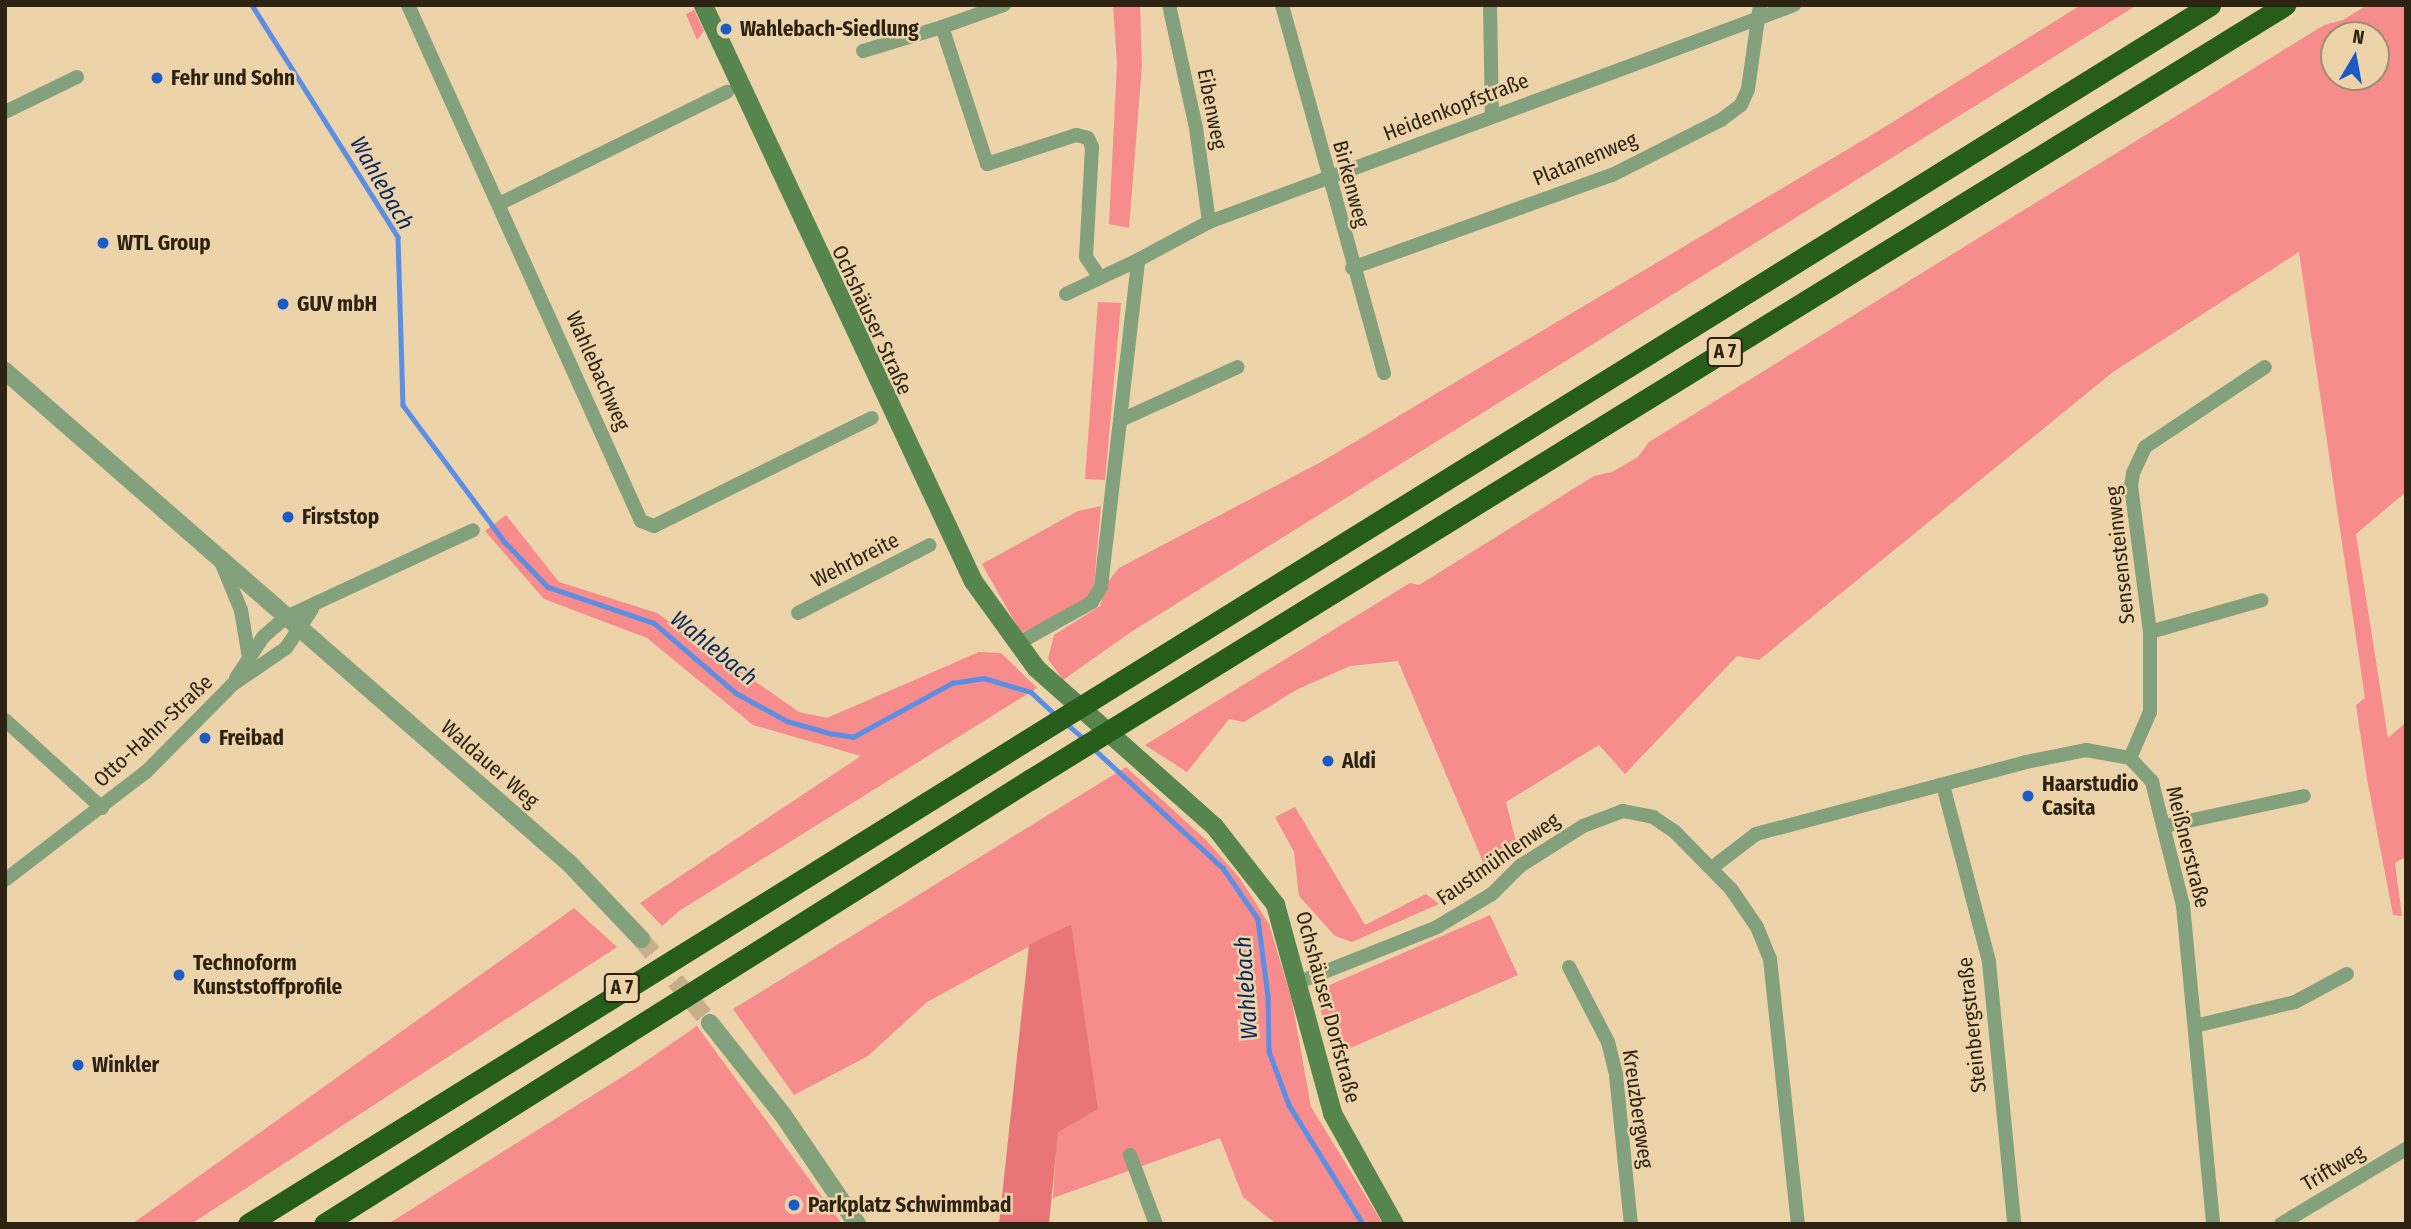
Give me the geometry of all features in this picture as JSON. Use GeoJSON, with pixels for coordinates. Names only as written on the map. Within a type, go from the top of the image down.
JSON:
{"type":"FeatureCollection","features":[{"type":"Feature","properties":{"kind":"highway","name":"A 7"},"geometry":{"type":"LineString","coordinates":[[247,1224],[998,754],[2210,5]]}},
{"type":"Feature","properties":{"kind":"highway","name":"A 7"},"geometry":{"type":"LineString","coordinates":[[324,1224],[1031,779],[2285,5]]}},
{"type":"Feature","properties":{"kind":"main road","name":"Ochshäuser Straße"},"geometry":{"type":"LineString","coordinates":[[703,5],[919,474],[973,581],[1017,644]]}},
{"type":"Feature","properties":{"kind":"main road","name":"Ochshäuser Dorfstraße"},"geometry":{"type":"LineString","coordinates":[[1017,644],[1052,683],[1162,776],[1248,865],[1275,904],[1299,982],[1332,1113],[1394,1224]]}},
{"type":"Feature","properties":{"kind":"street","name":"Wahlebachweg"},"geometry":{"type":"LineString","coordinates":[[408,5],[501,203],[641,521],[654,526],[872,418]]}},
{"type":"Feature","properties":{"kind":"street"},"geometry":{"type":"LineString","coordinates":[[863,51],[1004,5]]}},
{"type":"Feature","properties":{"kind":"street","name":"Eibenweg"},"geometry":{"type":"LineString","coordinates":[[1169,5],[1196,128],[1209,222]]}},
{"type":"Feature","properties":{"kind":"street","name":"Birkenweg"},"geometry":{"type":"LineString","coordinates":[[1282,5],[1352,268],[1384,373]]}},
{"type":"Feature","properties":{"kind":"street"},"geometry":{"type":"LineString","coordinates":[[1490,5],[1492,115]]}},
{"type":"Feature","properties":{"kind":"street","name":"Heidenkopfstraße"},"geometry":{"type":"LineString","coordinates":[[1066,294],[1209,222],[1759,11],[1794,5]]}},
{"type":"Feature","properties":{"kind":"street","name":"Platanenweg"},"geometry":{"type":"LineString","coordinates":[[1352,268],[1612,175],[1721,120],[1741,105],[1748,89],[1759,11]]}},
{"type":"Feature","properties":{"kind":"street"},"geometry":{"type":"LineString","coordinates":[[942,27],[987,164],[1076,135],[1088,138],[1092,147],[1086,257],[1100,278]]}},
{"type":"Feature","properties":{"kind":"street"},"geometry":{"type":"LineString","coordinates":[[5,112],[78,77]]}},
{"type":"Feature","properties":{"kind":"street"},"geometry":{"type":"LineString","coordinates":[[501,203],[727,92]]}},
{"type":"Feature","properties":{"kind":"street"},"geometry":{"type":"LineString","coordinates":[[1017,644],[1092,602],[1101,587],[1138,260]]}},
{"type":"Feature","properties":{"kind":"street"},"geometry":{"type":"LineString","coordinates":[[1121,420],[1238,367]]}},
{"type":"Feature","properties":{"kind":"street","name":"Sensensteinweg"},"geometry":{"type":"LineString","coordinates":[[2130,758],[2150,712],[2150,632],[2131,486],[2133,473],[2145,447],[2264,367]]}},
{"type":"Feature","properties":{"kind":"street","name":"Waldauer Weg"},"geometry":{"type":"LineString","coordinates":[[5,371],[222,564],[569,863],[641,939]]}},
{"type":"Feature","properties":{"kind":"street"},"geometry":{"type":"LineString","coordinates":[[286,617],[312,609],[473,530]]}},
{"type":"Feature","properties":{"kind":"street","name":"Wehrbreite"},"geometry":{"type":"LineString","coordinates":[[798,613],[930,545]]}},
{"type":"Feature","properties":{"kind":"street"},"geometry":{"type":"LineString","coordinates":[[222,564],[241,610],[249,658]]}},
{"type":"Feature","properties":{"kind":"street"},"geometry":{"type":"LineString","coordinates":[[2150,632],[2262,600]]}},
{"type":"Feature","properties":{"kind":"street"},"geometry":{"type":"LineString","coordinates":[[302,631],[312,609]]}},
{"type":"Feature","properties":{"kind":"street","name":"Otto-Hahn-Straße"},"geometry":{"type":"LineString","coordinates":[[232,685],[262,637],[286,617]]}},
{"type":"Feature","properties":{"kind":"street","name":"Otto-Hahn-Straße"},"geometry":{"type":"LineString","coordinates":[[5,880],[146,772],[232,685],[286,648],[302,631]]}},
{"type":"Feature","properties":{"kind":"street","name":"Otto-Hahn-Straße"},"geometry":{"type":"LineString","coordinates":[[5,720],[102,808]]}},
{"type":"Feature","properties":{"kind":"street"},"geometry":{"type":"LineString","coordinates":[[1713,867],[1756,834],[1943,785],[2086,750],[2130,758]]}},
{"type":"Feature","properties":{"kind":"street","name":"Meißnerstraße"},"geometry":{"type":"LineString","coordinates":[[2130,758],[2151,782],[2165,826],[2183,905],[2213,1224]]}},
{"type":"Feature","properties":{"kind":"street","name":"Steinbergstraße"},"geometry":{"type":"LineString","coordinates":[[1943,785],[1989,962],[2014,1224]]}},
{"type":"Feature","properties":{"kind":"street"},"geometry":{"type":"LineString","coordinates":[[2165,826],[2304,796]]}},
{"type":"Feature","properties":{"kind":"street","name":"Faustmühlenweg"},"geometry":{"type":"LineString","coordinates":[[1299,982],[1437,927],[1492,894],[1540,851],[1583,825],[1623,811],[1653,817],[1713,867],[1757,927],[1770,958],[1798,1224]]}},
{"type":"Feature","properties":{"kind":"street","name":"Kreuzbergweg"},"geometry":{"type":"LineString","coordinates":[[1569,967],[1608,1042],[1616,1075],[1631,1224]]}},
{"type":"Feature","properties":{"kind":"street"},"geometry":{"type":"LineString","coordinates":[[2195,1026],[2295,1002],[2347,974]]}},
{"type":"Feature","properties":{"kind":"street"},"geometry":{"type":"LineString","coordinates":[[710,1023],[783,1115],[857,1224]]}},
{"type":"Feature","properties":{"kind":"street","name":"Triftweg"},"geometry":{"type":"LineString","coordinates":[[2281,1224],[2406,1149]]}},
{"type":"Feature","properties":{"kind":"street"},"geometry":{"type":"LineString","coordinates":[[1130,1155],[1156,1224]]}},
{"type":"Feature","properties":{"kind":"shaded area"},"geometry":{"type":"Polygon","coordinates":[[[1113,5],[1140,5],[1142,66],[1129,228],[1109,224],[1117,64],[1113,5]]]}},
{"type":"Feature","properties":{"kind":"shaded area"},"geometry":{"type":"Polygon","coordinates":[[[2081,5],[2137,5],[1131,632],[1063,680],[1048,659],[1054,635],[1100,606],[1107,583],[1119,568],[1321,462],[1870,136],[2081,5]]]}},
{"type":"Feature","properties":{"kind":"shaded area"},"geometry":{"type":"Polygon","coordinates":[[[2367,5],[2406,5],[2406,492],[2356,534],[2388,738],[2406,722],[2406,857],[2395,863],[2402,916],[2393,915],[2367,779],[2356,705],[2365,698],[2299,252],[2113,372],[1759,660],[1737,656],[1625,774],[1599,745],[1506,802],[1519,854],[1487,871],[1398,661],[1350,666],[1298,689],[1244,722],[1229,719],[1187,772],[1145,745],[1410,583],[1419,585],[1594,476],[1612,472],[1638,457],[1649,442],[2320,27],[2320,91],[2390,91],[2390,21],[2339,21],[2367,5]]]}},
{"type":"Feature","properties":{"kind":"shaded area"},"geometry":{"type":"Polygon","coordinates":[[[694,10],[704,31],[697,40],[686,14],[694,10]]]}},
{"type":"Feature","properties":{"kind":"shaded area"},"geometry":{"type":"Polygon","coordinates":[[[1098,302],[1121,303],[1105,480],[1085,479],[1098,302]]]}},
{"type":"Feature","properties":{"kind":"shaded area"},"geometry":{"type":"Polygon","coordinates":[[[1101,506],[1094,585],[1088,599],[1021,633],[982,564],[1078,511],[1101,506]]]}},
{"type":"Feature","properties":{"kind":"shaded area"},"geometry":{"type":"Polygon","coordinates":[[[506,515],[559,582],[657,613],[799,712],[827,718],[979,652],[1001,653],[1037,688],[679,911],[662,926],[640,903],[861,756],[753,725],[647,638],[544,599],[485,531],[506,515]]]}},
{"type":"Feature","properties":{"kind":"shaded area"},"geometry":{"type":"Polygon","coordinates":[[[1126,767],[1205,839],[1239,877],[1269,924],[1292,1001],[1311,1107],[1383,1224],[1276,1224],[1243,1197],[1220,1138],[1053,1198],[1070,924],[927,1002],[868,1056],[794,1095],[733,1009],[1126,767]]]}},
{"type":"Feature","properties":{"kind":"shaded area"},"geometry":{"type":"Polygon","coordinates":[[[1295,807],[1365,925],[1426,894],[1439,904],[1352,942],[1335,936],[1299,896],[1294,852],[1275,817],[1295,807]]]}},
{"type":"Feature","properties":{"kind":"shaded area"},"geometry":{"type":"Polygon","coordinates":[[[574,908],[617,947],[191,1224],[132,1224],[574,908]]]}},
{"type":"Feature","properties":{"kind":"shaded area"},"geometry":{"type":"Polygon","coordinates":[[[1490,915],[1518,975],[1332,1056],[1316,991],[1490,915]]]}},
{"type":"Feature","properties":{"kind":"shaded area"},"geometry":{"type":"Polygon","coordinates":[[[1071,924],[1098,1109],[1058,1132],[1049,1224],[999,1224],[1029,945],[1071,924]]]}},
{"type":"Feature","properties":{"kind":"shaded area"},"geometry":{"type":"Polygon","coordinates":[[[697,1026],[842,1224],[388,1224],[633,1070],[697,1026]]]}},
{"type":"Feature","properties":{"kind":"waterway","name":"Wahlebach"},"geometry":{"type":"LineString","coordinates":[[252,5],[398,237],[403,405],[504,541],[548,587],[654,623],[736,693],[787,721],[829,733],[853,737],[952,683],[984,678],[1031,692],[1055,714]]}},
{"type":"Feature","properties":{"kind":"waterway","name":"Wahlebach"},"geometry":{"type":"LineString","coordinates":[[1067,724],[1084,739]]}},
{"type":"Feature","properties":{"kind":"waterway","name":"Wahlebach"},"geometry":{"type":"LineString","coordinates":[[1093,748],[1223,868],[1258,919],[1268,996],[1269,1051],[1289,1105],[1363,1224]]}},
{"type":"Feature","properties":{"kind":"tunnel"},"geometry":{"type":"LineString","coordinates":[[641,939],[710,1023]]}},
{"type":"Feature","properties":{"kind":"place","name":"Wahlebach-Siedlung"},"geometry":{"type":"Point","coordinates":[726,29]}},
{"type":"Feature","properties":{"kind":"place","name":"Fehr und Sohn"},"geometry":{"type":"Point","coordinates":[157,78]}},
{"type":"Feature","properties":{"kind":"place","name":"WTL Group"},"geometry":{"type":"Point","coordinates":[103,243]}},
{"type":"Feature","properties":{"kind":"place","name":"GUV mbH"},"geometry":{"type":"Point","coordinates":[283,304]}},
{"type":"Feature","properties":{"kind":"place","name":"Firststop"},"geometry":{"type":"Point","coordinates":[288,517]}},
{"type":"Feature","properties":{"kind":"place","name":"Freibad"},"geometry":{"type":"Point","coordinates":[205,738]}},
{"type":"Feature","properties":{"kind":"place","name":"Aldi"},"geometry":{"type":"Point","coordinates":[1328,761]}},
{"type":"Feature","properties":{"kind":"place","name":"Haarstudio Casita"},"geometry":{"type":"Point","coordinates":[2028,796]}},
{"type":"Feature","properties":{"kind":"place","name":"Technoform Kunststoffprofile"},"geometry":{"type":"Point","coordinates":[179,975]}},
{"type":"Feature","properties":{"kind":"place","name":"Winkler"},"geometry":{"type":"Point","coordinates":[78,1065]}},
{"type":"Feature","properties":{"kind":"place","name":"Parkplatz Schwimmbad"},"geometry":{"type":"Point","coordinates":[794,1205]}}]}
